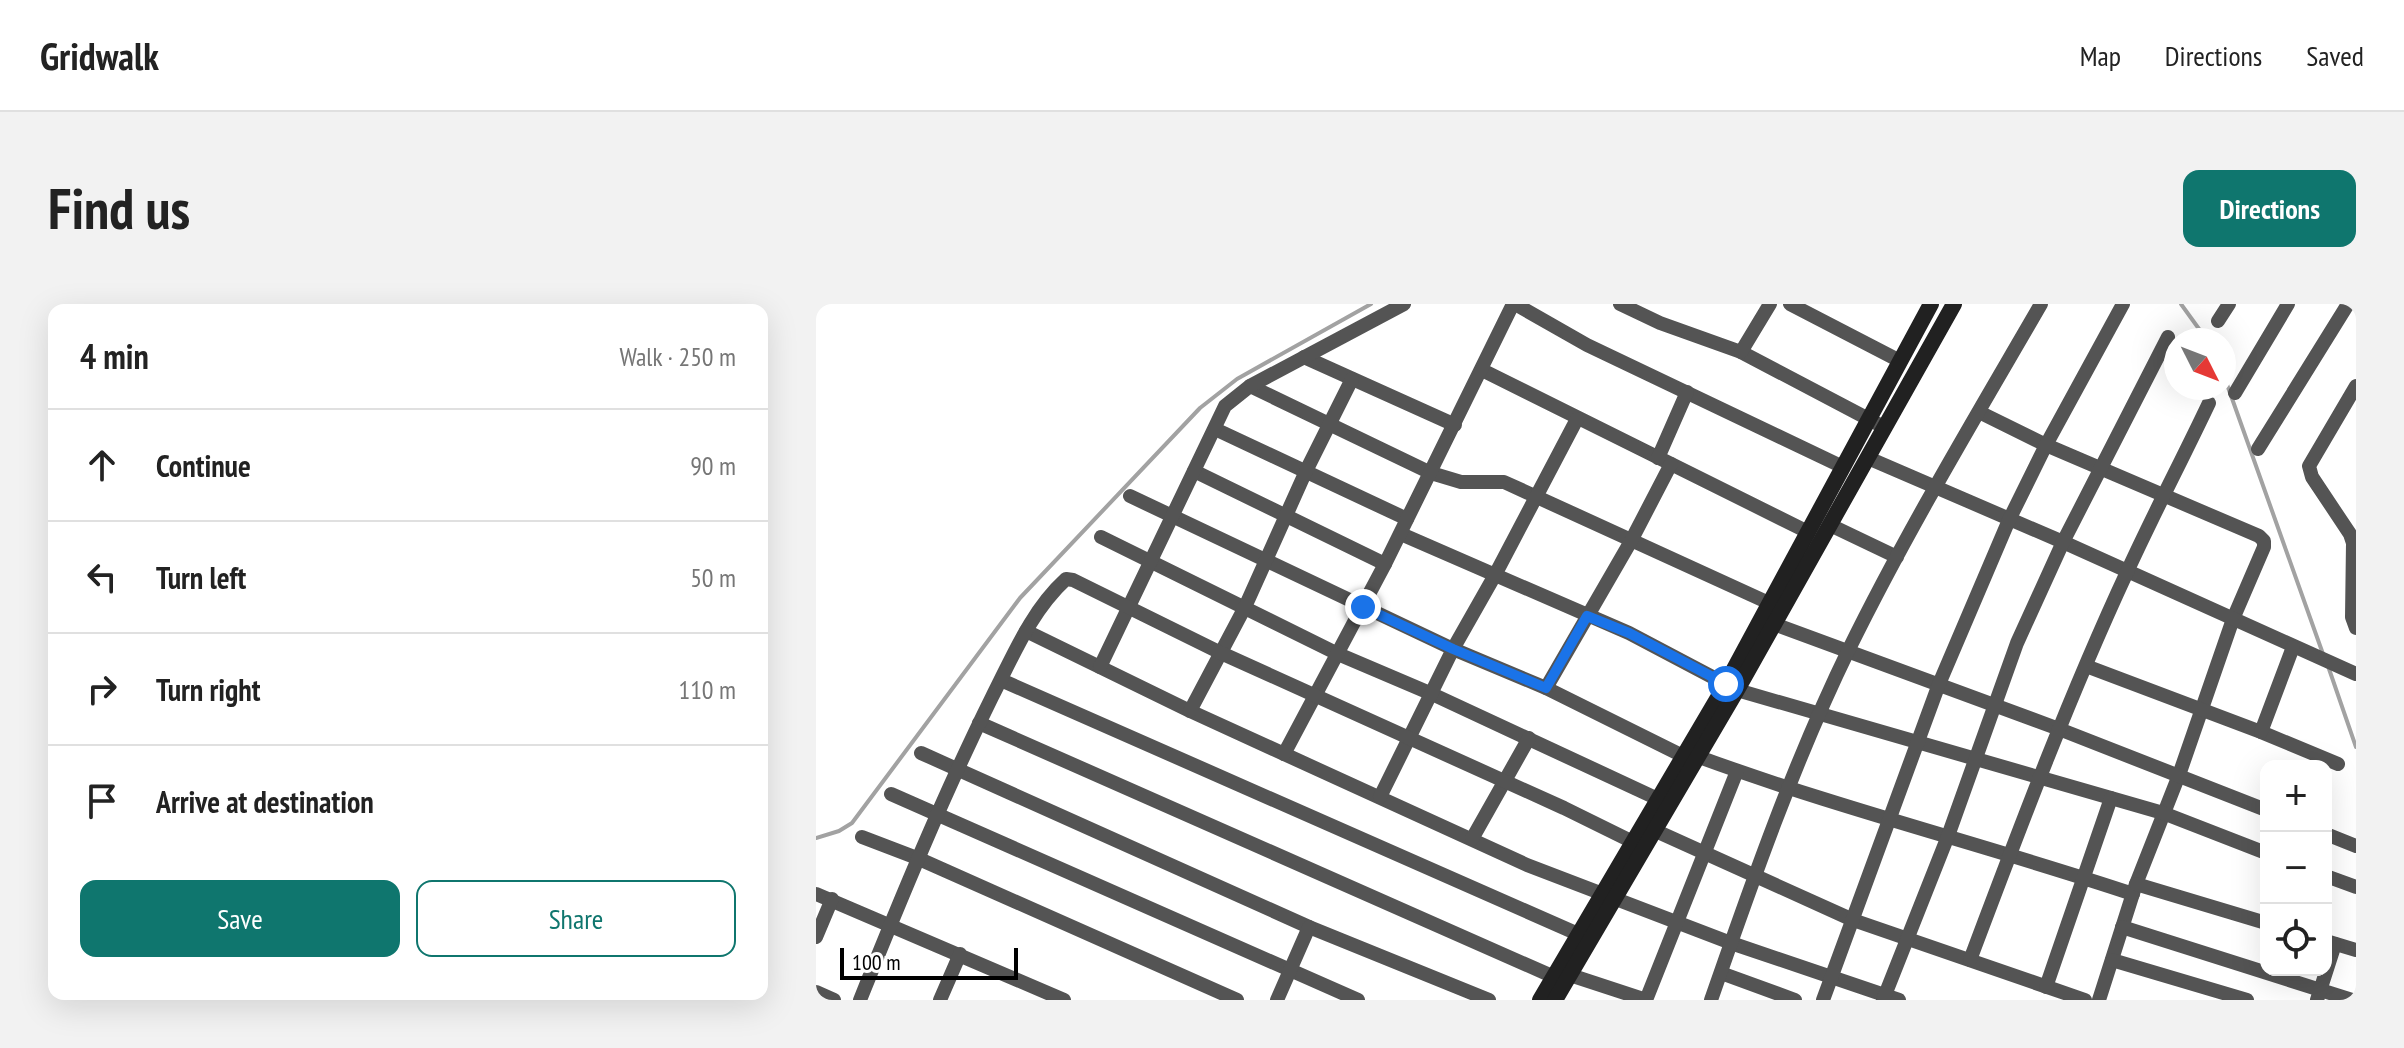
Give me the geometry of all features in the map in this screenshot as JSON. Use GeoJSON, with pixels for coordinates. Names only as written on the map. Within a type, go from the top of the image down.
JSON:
{"type":"FeatureCollection","features":[{"type":"Feature","properties":{"kind":"main road"},"geometry":{"type":"LineString","coordinates":[[1732,687],[1769,603],[1931,304]]}},
{"type":"Feature","properties":{"kind":"main road"},"geometry":{"type":"LineString","coordinates":[[1555,1000],[1578,934],[1656,831],[1691,757],[1774,624],[1954,304]]}},
{"type":"Feature","properties":{"kind":"main road"},"geometry":{"type":"LineString","coordinates":[[1540,1000],[1563,978],[1609,897],[1633,842],[1658,799],[1691,757]]}},
{"type":"Feature","properties":{"kind":"street"},"geometry":{"type":"LineString","coordinates":[[1100,667],[1225,406],[1250,386],[1404,304]]}},
{"type":"Feature","properties":{"kind":"street"},"geometry":{"type":"LineString","coordinates":[[1284,754],[1401,534],[1514,304],[1553,328],[1843,467]]}},
{"type":"Feature","properties":{"kind":"street"},"geometry":{"type":"LineString","coordinates":[[1620,304],[1673,328],[1741,352],[1886,428]]}},
{"type":"Feature","properties":{"kind":"street"},"geometry":{"type":"LineString","coordinates":[[1741,352],[1770,304]]}},
{"type":"Feature","properties":{"kind":"street"},"geometry":{"type":"LineString","coordinates":[[1790,304],[1900,361]]}},
{"type":"Feature","properties":{"kind":"street"},"geometry":{"type":"LineString","coordinates":[[1711,1000],[1788,790],[1848,651],[1934,486],[2041,304]]}},
{"type":"Feature","properties":{"kind":"street"},"geometry":{"type":"LineString","coordinates":[[1823,1000],[1939,684],[2009,520],[2123,304]]}},
{"type":"Feature","properties":{"kind":"street"},"geometry":{"type":"LineString","coordinates":[[2218,321],[2229,304]]}},
{"type":"Feature","properties":{"kind":"street"},"geometry":{"type":"LineString","coordinates":[[2236,391],[2288,304]]}},
{"type":"Feature","properties":{"kind":"street"},"geometry":{"type":"LineString","coordinates":[[2258,449],[2346,308]]}},
{"type":"Feature","properties":{"kind":"street"},"geometry":{"type":"LineString","coordinates":[[1026,631],[1190,711],[1472,839],[1609,897],[1889,998],[1907,939],[1977,759],[2017,643],[2063,542],[2164,345]]}},
{"type":"Feature","properties":{"kind":"street"},"geometry":{"type":"LineString","coordinates":[[1304,357],[1455,425]]}},
{"type":"Feature","properties":{"kind":"street"},"geometry":{"type":"LineString","coordinates":[[1482,370],[1808,532]]}},
{"type":"Feature","properties":{"kind":"street"},"geometry":{"type":"LineString","coordinates":[[1190,711],[1245,607],[1306,471],[1352,379]]}},
{"type":"Feature","properties":{"kind":"street"},"geometry":{"type":"LineString","coordinates":[[1250,386],[1431,473],[1461,482],[1504,482],[1769,603]]}},
{"type":"Feature","properties":{"kind":"street"},"geometry":{"type":"LineString","coordinates":[[2356,386],[2309,466],[2312,477],[2350,534],[2354,553],[2352,617],[2356,628]]}},
{"type":"Feature","properties":{"kind":"street"},"geometry":{"type":"LineString","coordinates":[[1546,688],[1631,541],[1664,461],[1687,392]]}},
{"type":"Feature","properties":{"kind":"street"},"geometry":{"type":"LineString","coordinates":[[1970,960],[2039,776],[2086,666],[2126,573],[2209,403]]}},
{"type":"Feature","properties":{"kind":"street"},"geometry":{"type":"LineString","coordinates":[[1979,412],[2046,445],[2259,536],[2264,541],[2134,889],[2099,1000]]}},
{"type":"Feature","properties":{"kind":"street"},"geometry":{"type":"LineString","coordinates":[[1380,797],[1453,649],[1577,419]]}},
{"type":"Feature","properties":{"kind":"street"},"geometry":{"type":"LineString","coordinates":[[1215,429],[1407,519]]}},
{"type":"Feature","properties":{"kind":"street"},"geometry":{"type":"LineString","coordinates":[[1868,458],[2356,674]]}},
{"type":"Feature","properties":{"kind":"street"},"geometry":{"type":"LineString","coordinates":[[1194,471],[1385,564]]}},
{"type":"Feature","properties":{"kind":"street"},"geometry":{"type":"LineString","coordinates":[[1130,496],[1266,563],[1546,688],[1691,757],[1788,790],[2083,877],[2260,921]]}},
{"type":"Feature","properties":{"kind":"street"},"geometry":{"type":"LineString","coordinates":[[1830,525],[1897,557]]}},
{"type":"Feature","properties":{"kind":"street"},"geometry":{"type":"LineString","coordinates":[[1401,534],[1629,633],[1732,687],[2163,813],[2260,851]]}},
{"type":"Feature","properties":{"kind":"street"},"geometry":{"type":"LineString","coordinates":[[1101,537],[1338,654],[1658,799]]}},
{"type":"Feature","properties":{"kind":"street"},"geometry":{"type":"LineString","coordinates":[[860,1000],[917,858],[979,723],[1042,604],[1066,579],[1633,842]]}},
{"type":"Feature","properties":{"kind":"street"},"geometry":{"type":"LineString","coordinates":[[1774,624],[2059,729],[2260,808]]}},
{"type":"Feature","properties":{"kind":"street"},"geometry":{"type":"LineString","coordinates":[[2261,732],[2299,650]]}},
{"type":"Feature","properties":{"kind":"street"},"geometry":{"type":"LineString","coordinates":[[2086,666],[2338,764]]}},
{"type":"Feature","properties":{"kind":"street"},"geometry":{"type":"LineString","coordinates":[[1001,680],[1578,934]]}},
{"type":"Feature","properties":{"kind":"street"},"geometry":{"type":"LineString","coordinates":[[979,723],[1563,978],[1646,1000],[1737,771]]}},
{"type":"Feature","properties":{"kind":"street"},"geometry":{"type":"LineString","coordinates":[[1472,839],[1529,738]]}},
{"type":"Feature","properties":{"kind":"street"},"geometry":{"type":"LineString","coordinates":[[921,753],[1309,927],[1489,1000]]}},
{"type":"Feature","properties":{"kind":"street"},"geometry":{"type":"LineString","coordinates":[[891,794],[1358,1000]]}},
{"type":"Feature","properties":{"kind":"street"},"geometry":{"type":"LineString","coordinates":[[2046,987],[2111,798]]}},
{"type":"Feature","properties":{"kind":"street"},"geometry":{"type":"LineString","coordinates":[[1656,831],[1853,920],[2085,1000]]}},
{"type":"Feature","properties":{"kind":"street"},"geometry":{"type":"LineString","coordinates":[[2332,836],[2356,846]]}},
{"type":"Feature","properties":{"kind":"street"},"geometry":{"type":"LineString","coordinates":[[862,837],[917,858],[1237,1000]]}},
{"type":"Feature","properties":{"kind":"street"},"geometry":{"type":"LineString","coordinates":[[2332,878],[2356,887]]}},
{"type":"Feature","properties":{"kind":"street"},"geometry":{"type":"LineString","coordinates":[[816,894],[1064,1000]]}},
{"type":"Feature","properties":{"kind":"street"},"geometry":{"type":"LineString","coordinates":[[816,937],[832,899]]}},
{"type":"Feature","properties":{"kind":"street"},"geometry":{"type":"LineString","coordinates":[[1277,1000],[1309,927]]}},
{"type":"Feature","properties":{"kind":"street"},"geometry":{"type":"LineString","coordinates":[[2122,927],[2319,994],[2352,1000]]}},
{"type":"Feature","properties":{"kind":"street"},"geometry":{"type":"LineString","coordinates":[[2332,943],[2355,945]]}},
{"type":"Feature","properties":{"kind":"street"},"geometry":{"type":"LineString","coordinates":[[940,1000],[960,954]]}},
{"type":"Feature","properties":{"kind":"street"},"geometry":{"type":"LineString","coordinates":[[2112,960],[2247,1000]]}},
{"type":"Feature","properties":{"kind":"street"},"geometry":{"type":"LineString","coordinates":[[1721,973],[1795,1000]]}},
{"type":"Feature","properties":{"kind":"street"},"geometry":{"type":"LineString","coordinates":[[816,992],[834,1000]]}},
{"type":"Feature","properties":{"kind":"waterway"},"geometry":{"type":"LineString","coordinates":[[816,838],[852,823],[1020,598],[1200,408],[1237,379],[1371,304]]}},
{"type":"Feature","properties":{"kind":"waterway"},"geometry":{"type":"LineString","coordinates":[[2181,304],[2198,328]]}},
{"type":"Feature","properties":{"kind":"waterway"},"geometry":{"type":"LineString","coordinates":[[2233,400],[2323,654]]}},
{"type":"Feature","properties":{"kind":"waterway"},"geometry":{"type":"LineString","coordinates":[[2328,666],[2356,747]]}},
{"type":"Feature","properties":{"kind":"route"},"geometry":{"type":"LineString","coordinates":[[1363,607],[1546,688],[1587,616],[1629,633],[1726,684]]}}]}
